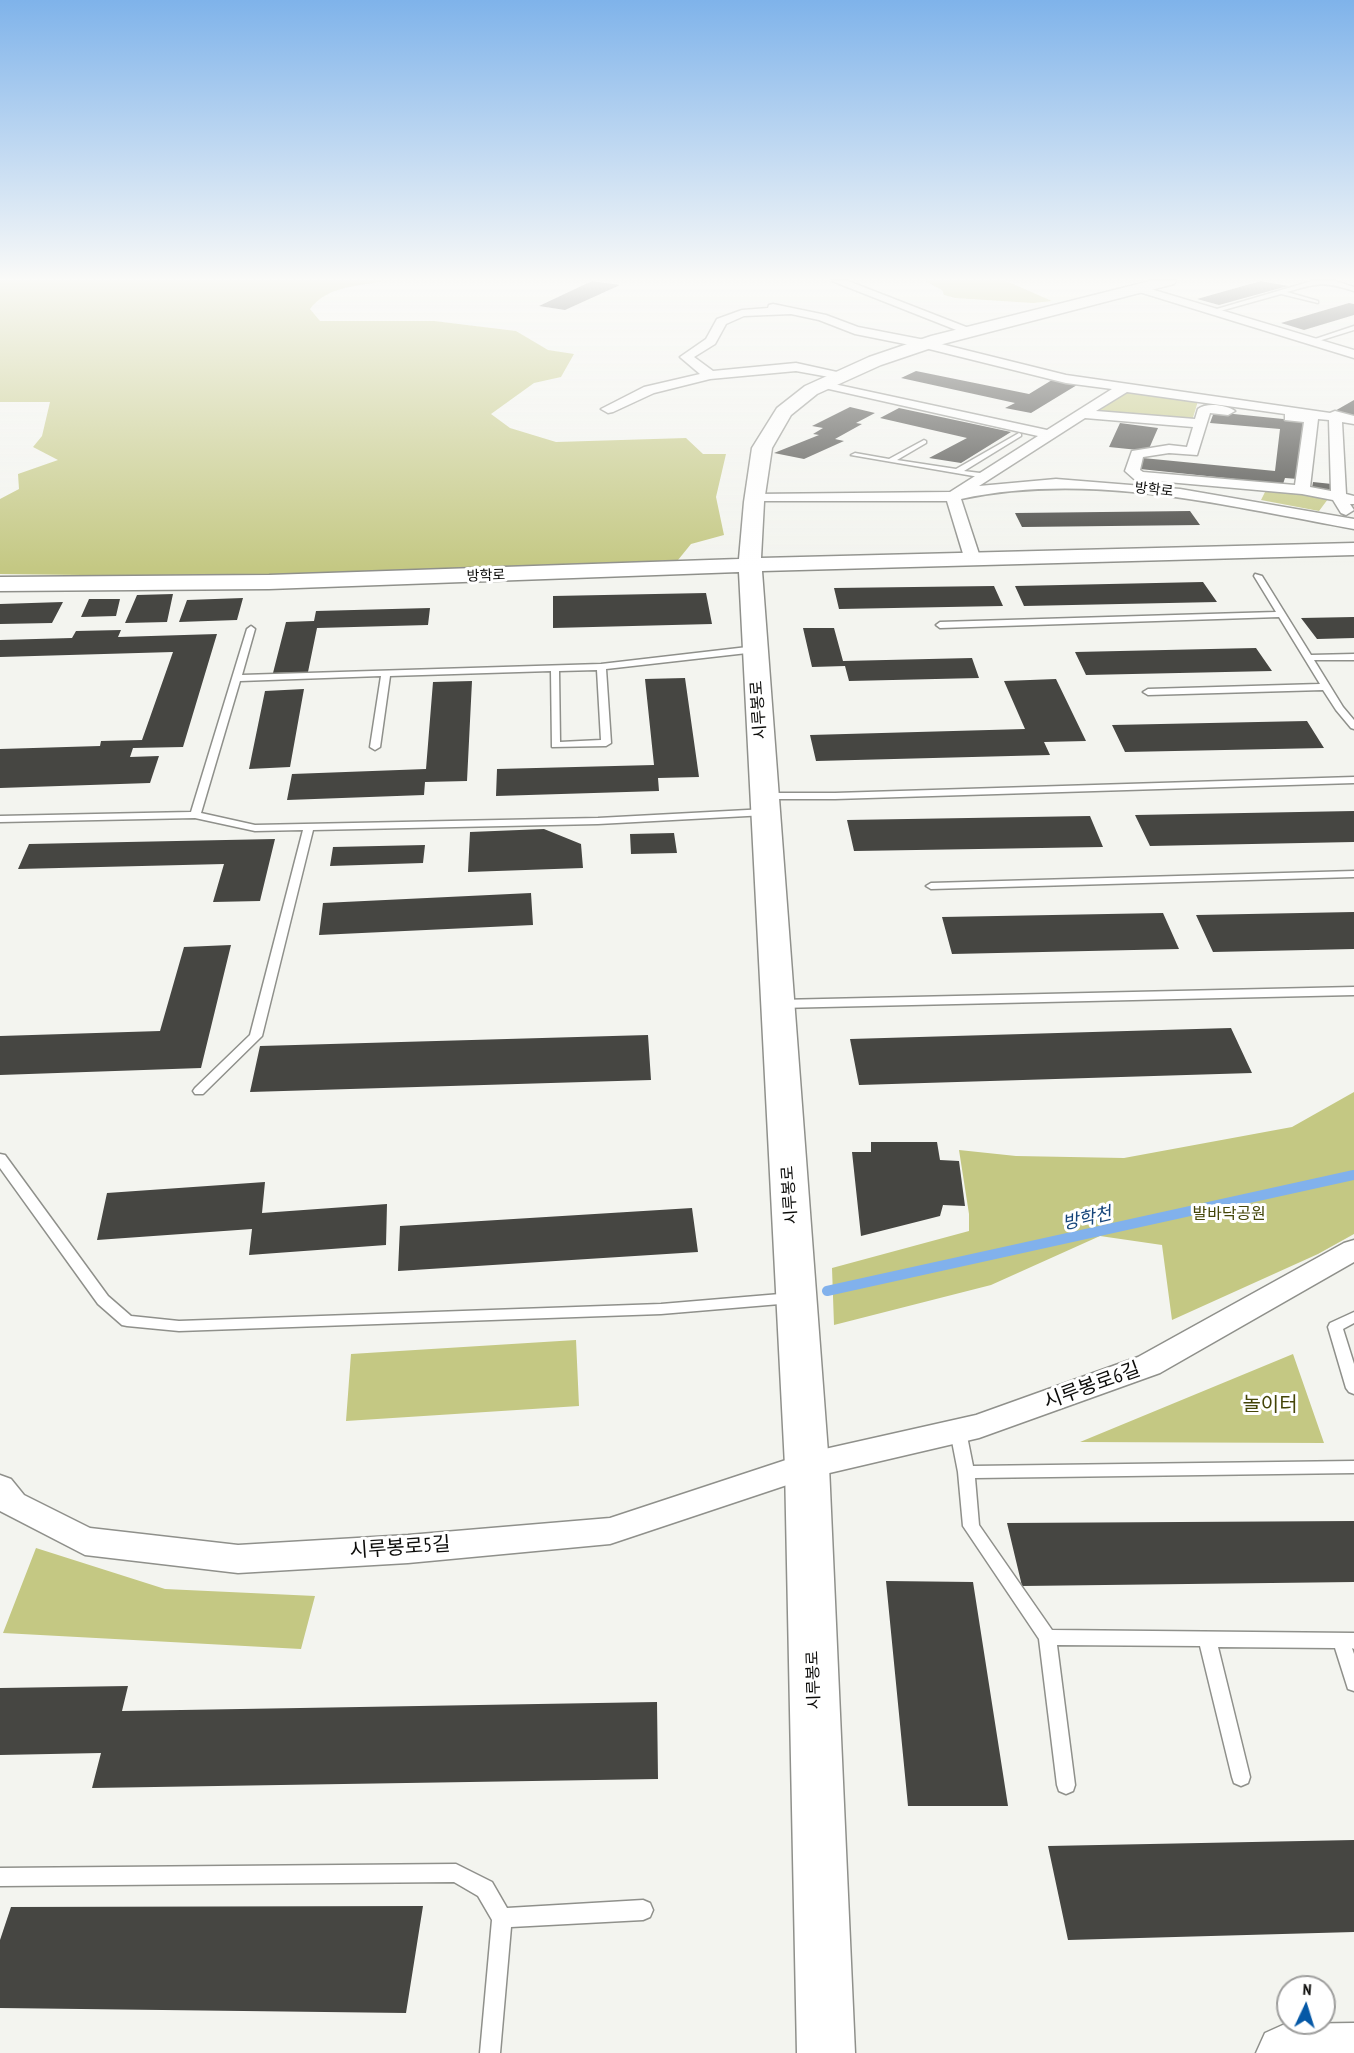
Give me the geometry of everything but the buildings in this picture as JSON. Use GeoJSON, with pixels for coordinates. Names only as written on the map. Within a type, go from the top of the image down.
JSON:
{"type":"FeatureCollection","features":[{"type":"Feature","properties":{"kind":"street"},"geometry":{"type":"LineString","coordinates":[[608,409],[649,390],[703,377]]}},
{"type":"Feature","properties":{"kind":"street"},"geometry":{"type":"LineString","coordinates":[[824,377],[1050,435]]}},
{"type":"Feature","properties":{"kind":"street","name":"시루봉로"},"geometry":{"type":"LineString","coordinates":[[826,2053],[807,1466],[750,563],[762,448],[784,412],[811,390],[840,377]]}},
{"type":"Feature","properties":{"kind":"street"},"geometry":{"type":"LineString","coordinates":[[1057,377],[1122,389],[1335,415],[1354,420]]}},
{"type":"Feature","properties":{"kind":"street"},"geometry":{"type":"LineString","coordinates":[[972,557],[954,496],[1122,389]]}},
{"type":"Feature","properties":{"kind":"street"},"geometry":{"type":"LineString","coordinates":[[1302,490],[1311,419],[1205,409],[1192,452],[1169,449],[1137,454],[1132,471],[1139,476],[1302,490],[1346,499]]}},
{"type":"Feature","properties":{"kind":"street"},"geometry":{"type":"LineString","coordinates":[[1083,414],[1201,424]]}},
{"type":"Feature","properties":{"kind":"street"},"geometry":{"type":"LineString","coordinates":[[1335,415],[1346,499],[1354,524]]}},
{"type":"Feature","properties":{"kind":"street","name":"방학로"},"geometry":{"type":"LineString","coordinates":[[755,498],[954,496],[986,489],[1056,483],[1180,493],[1354,524]]}},
{"type":"Feature","properties":{"kind":"street","name":"방학로"},"geometry":{"type":"LineString","coordinates":[[0,584],[352,580],[750,563],[1354,549]]}},
{"type":"Feature","properties":{"kind":"street","name":"시루봉로6길"},"geometry":{"type":"LineString","coordinates":[[807,1466],[979,1426],[1149,1365],[1354,1250]]}},
{"type":"Feature","properties":{"kind":"street","name":"시루봉로5길"},"geometry":{"type":"LineString","coordinates":[[0,1488],[13,1504],[85,1540],[238,1559],[610,1531],[807,1466]]}},
{"type":"Feature","properties":{"kind":"street"},"geometry":{"type":"LineString","coordinates":[[1286,2053],[1354,2052]]}},
{"type":"Feature","properties":{"kind":"lane"},"geometry":{"type":"LineString","coordinates":[[957,472],[1019,435]]}},
{"type":"Feature","properties":{"kind":"lane"},"geometry":{"type":"LineString","coordinates":[[890,461],[924,442]]}},
{"type":"Feature","properties":{"kind":"lane"},"geometry":{"type":"LineString","coordinates":[[855,455],[985,476]]}},
{"type":"Feature","properties":{"kind":"lane"},"geometry":{"type":"LineString","coordinates":[[1258,576],[1307,658],[1354,726]]}},
{"type":"Feature","properties":{"kind":"lane"},"geometry":{"type":"LineString","coordinates":[[940,625],[1280,614]]}},
{"type":"Feature","properties":{"kind":"lane"},"geometry":{"type":"LineString","coordinates":[[195,815],[251,629]]}},
{"type":"Feature","properties":{"kind":"lane"},"geometry":{"type":"LineString","coordinates":[[236,678],[601,667],[756,649]]}},
{"type":"Feature","properties":{"kind":"lane"},"geometry":{"type":"LineString","coordinates":[[1307,658],[1354,657]]}},
{"type":"Feature","properties":{"kind":"lane"},"geometry":{"type":"LineString","coordinates":[[555,668],[555,745],[606,743],[601,667]]}},
{"type":"Feature","properties":{"kind":"lane"},"geometry":{"type":"LineString","coordinates":[[375,747],[386,674]]}},
{"type":"Feature","properties":{"kind":"lane"},"geometry":{"type":"LineString","coordinates":[[1148,692],[1326,687]]}},
{"type":"Feature","properties":{"kind":"lane"},"geometry":{"type":"LineString","coordinates":[[0,819],[195,815],[255,828],[598,821],[836,796],[1354,780]]}},
{"type":"Feature","properties":{"kind":"lane"},"geometry":{"type":"LineString","coordinates":[[199,1091],[256,1036],[309,827]]}},
{"type":"Feature","properties":{"kind":"lane"},"geometry":{"type":"LineString","coordinates":[[931,886],[1354,874]]}},
{"type":"Feature","properties":{"kind":"lane"},"geometry":{"type":"LineString","coordinates":[[778,1004],[1354,991]]}},
{"type":"Feature","properties":{"kind":"lane"},"geometry":{"type":"LineString","coordinates":[[0,1158],[103,1300],[127,1321],[179,1326],[626,1310],[797,1298]]}},
{"type":"Feature","properties":{"kind":"lane"},"geometry":{"type":"LineString","coordinates":[[1354,1317],[1335,1327],[1354,1388]]}},
{"type":"Feature","properties":{"kind":"lane"},"geometry":{"type":"LineString","coordinates":[[958,1431],[966,1472],[970,1526],[1047,1637],[1066,1785]]}},
{"type":"Feature","properties":{"kind":"lane"},"geometry":{"type":"LineString","coordinates":[[966,1472],[1354,1467]]}},
{"type":"Feature","properties":{"kind":"lane"},"geometry":{"type":"LineString","coordinates":[[1047,1637],[1348,1640],[1354,1683]]}},
{"type":"Feature","properties":{"kind":"lane"},"geometry":{"type":"LineString","coordinates":[[1207,1639],[1240,1777]]}},
{"type":"Feature","properties":{"kind":"lane"},"geometry":{"type":"LineString","coordinates":[[0,1877],[456,1873],[485,1889],[502,1918],[490,2053]]}},
{"type":"Feature","properties":{"kind":"lane"},"geometry":{"type":"LineString","coordinates":[[502,1918],[643,1910]]}},
{"type":"Feature","properties":{"kind":"green space"},"geometry":{"type":"Polygon","coordinates":[[[0,377],[561,377],[534,383],[491,414],[510,428],[556,442],[686,438],[703,454],[726,454],[716,497],[724,535],[691,544],[678,560],[594,565],[339,574],[0,574],[0,499],[19,489],[18,474],[58,460],[33,447],[42,436],[50,402],[0,402],[0,377]]]}},
{"type":"Feature","properties":{"kind":"green space"},"geometry":{"type":"Polygon","coordinates":[[[1126,392],[1198,401],[1192,421],[1094,412],[1126,392]]]}},
{"type":"Feature","properties":{"kind":"green space"},"geometry":{"type":"Polygon","coordinates":[[[1266,490],[1328,499],[1319,511],[1261,500],[1266,490]]]}},
{"type":"Feature","properties":{"kind":"green space","name":"발바닥공원"},"geometry":{"type":"Polygon","coordinates":[[[1354,1092],[1354,1234],[1318,1254],[1172,1320],[1162,1245],[1100,1236],[991,1285],[834,1325],[832,1268],[969,1231],[969,1214],[959,1150],[1016,1156],[1124,1158],[1292,1127],[1354,1092]]]}},
{"type":"Feature","properties":{"kind":"green space"},"geometry":{"type":"Polygon","coordinates":[[[576,1340],[579,1406],[346,1421],[351,1354],[576,1340]]]}},
{"type":"Feature","properties":{"kind":"green space","name":"놀이터"},"geometry":{"type":"Polygon","coordinates":[[[1293,1354],[1324,1443],[1080,1442],[1293,1354]]]}},
{"type":"Feature","properties":{"kind":"green space"},"geometry":{"type":"Polygon","coordinates":[[[36,1548],[165,1589],[315,1596],[301,1649],[3,1633],[36,1548]]]}},
{"type":"Feature","properties":{"kind":"waterway","name":"방학천"},"geometry":{"type":"LineString","coordinates":[[827,1291],[1354,1175]]}}]}
